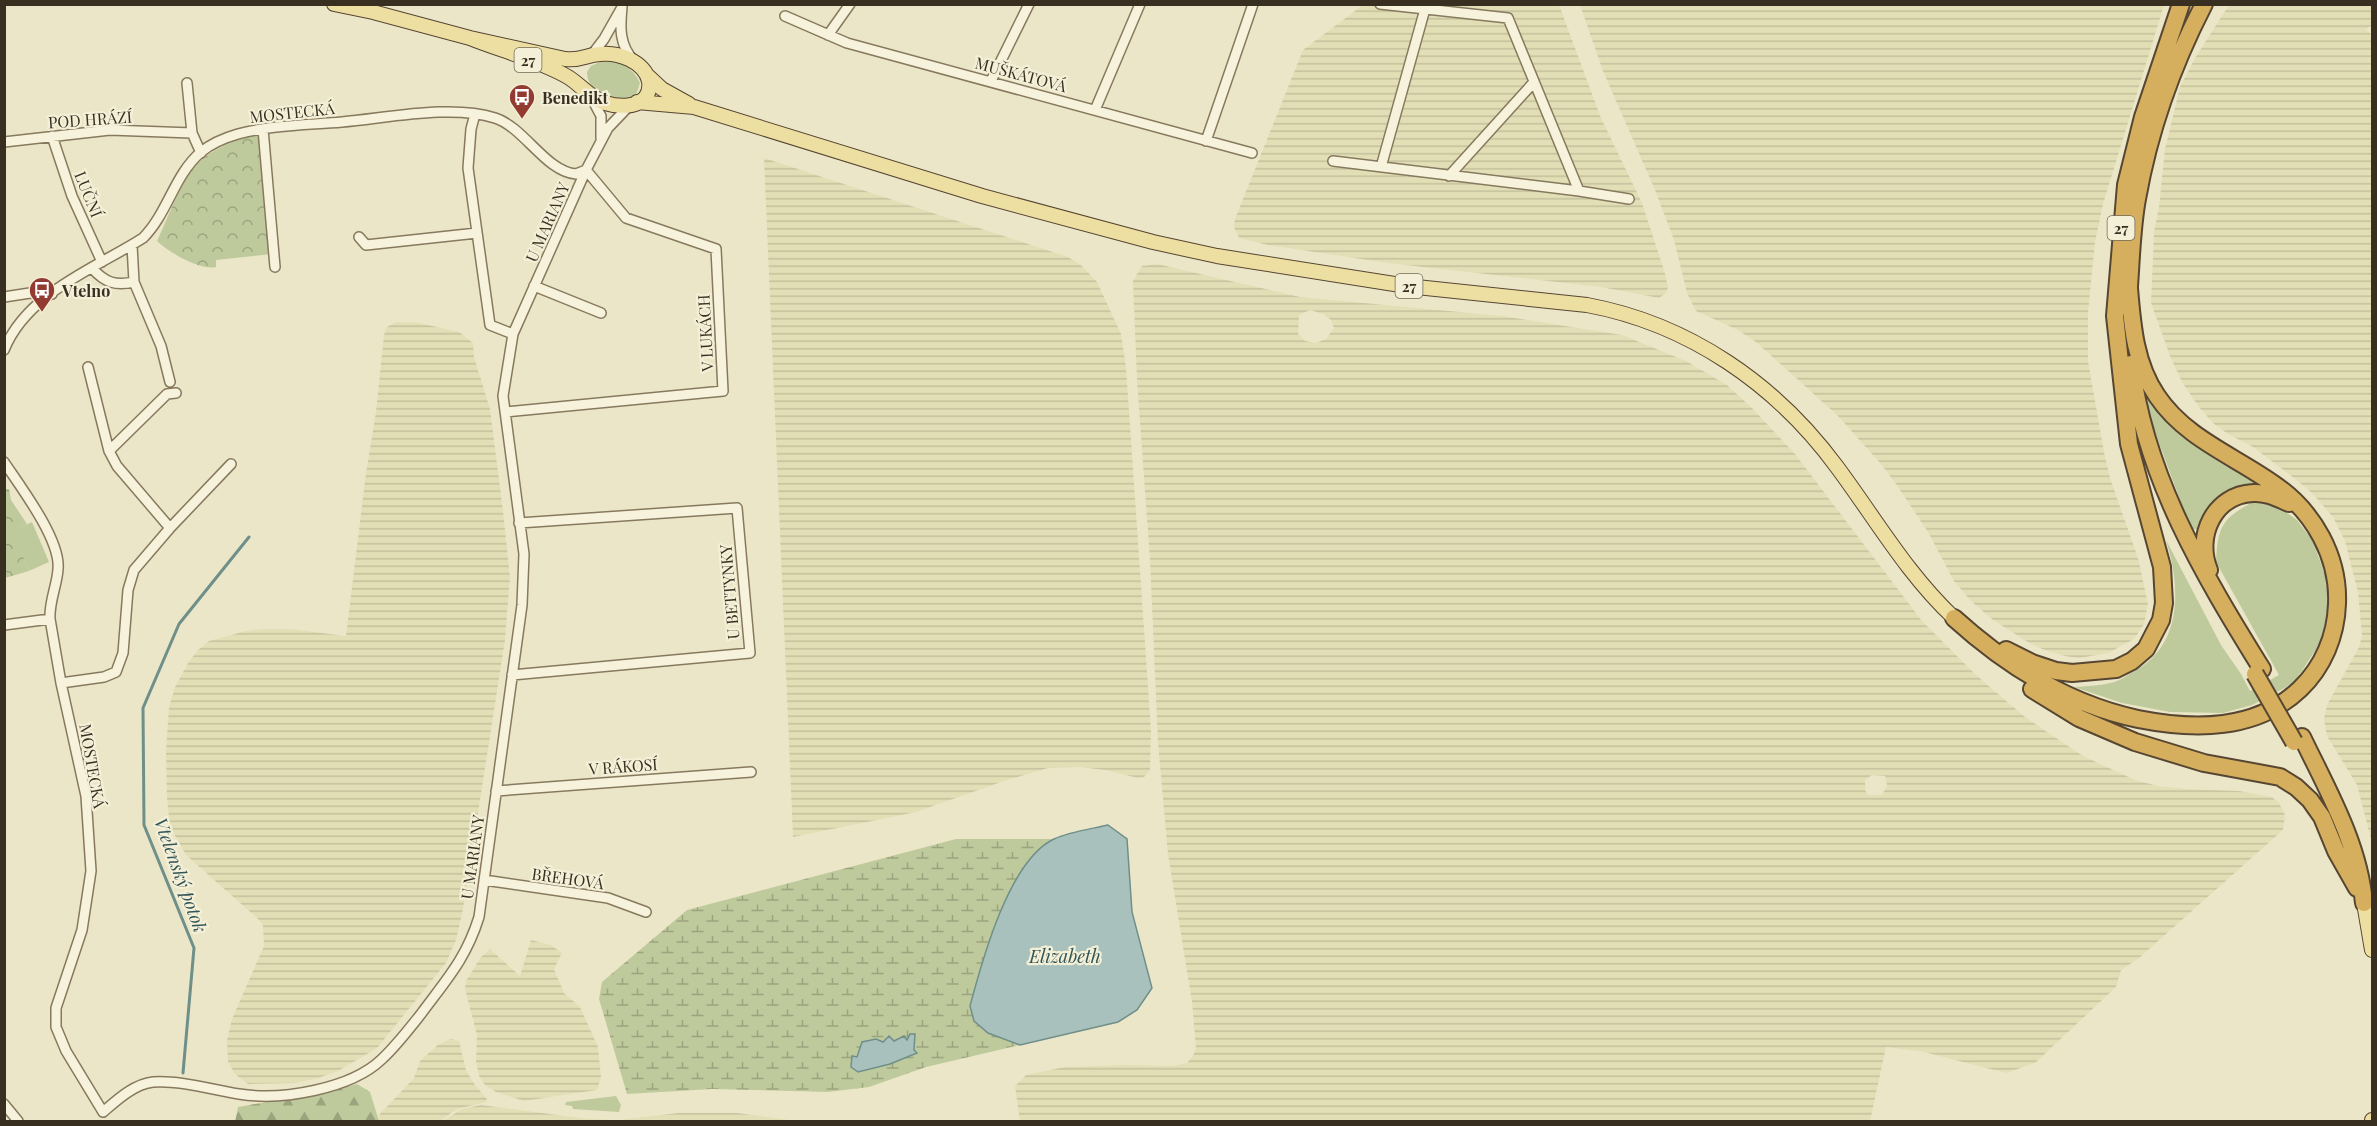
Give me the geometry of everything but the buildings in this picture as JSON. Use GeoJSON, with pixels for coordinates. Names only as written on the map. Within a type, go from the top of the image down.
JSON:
{"type":"FeatureCollection","features":[{"type":"Feature","properties":{"kind":"highway"},"geometry":{"type":"LineString","coordinates":[[2157,73],[2181,4]]}},
{"type":"Feature","properties":{"kind":"highway","name":"27"},"geometry":{"type":"LineString","coordinates":[[2123,386],[2115,316],[2126,184],[2157,73],[2199,5]]}},
{"type":"Feature","properties":{"kind":"highway","name":"27"},"geometry":{"type":"LineString","coordinates":[[2129,288],[2136,201],[2154,124],[2199,5]]}},
{"type":"Feature","properties":{"kind":"highway"},"geometry":{"type":"LineString","coordinates":[[1953,618],[2010,665],[2061,693],[2125,716],[2180,725],[2210,726],[2247,719],[2277,706],[2304,684],[2323,659],[2334,630],[2337,593],[2330,553],[2321,535],[2289,495],[2195,435],[2158,398],[2147,380],[2139,356],[2132,324],[2129,288]]}},
{"type":"Feature","properties":{"kind":"highway"},"geometry":{"type":"LineString","coordinates":[[2129,288],[2127,330],[2133,380],[2166,496],[2202,571],[2298,739],[2335,824],[2360,895]]}},
{"type":"Feature","properties":{"kind":"highway"},"geometry":{"type":"LineString","coordinates":[[2123,386],[2149,472],[2195,575],[2258,671]]}},
{"type":"Feature","properties":{"kind":"highway"},"geometry":{"type":"LineString","coordinates":[[1953,618],[2023,659],[2056,671],[2072,673],[2116,669],[2132,661],[2146,649],[2155,636],[2161,620],[2164,585],[2157,547],[2129,444],[2123,386]]}},
{"type":"Feature","properties":{"kind":"highway"},"geometry":{"type":"LineString","coordinates":[[2258,671],[2250,640],[2207,565],[2204,551],[2205,535],[2210,520],[2218,509],[2231,499],[2243,494],[2266,494],[2300,509]]}},
{"type":"Feature","properties":{"kind":"highway"},"geometry":{"type":"LineString","coordinates":[[1953,618],[1988,657],[2021,682],[2079,718],[2135,742],[2204,763],[2280,777],[2296,787],[2310,800],[2322,817],[2336,851],[2360,895]]}},
{"type":"Feature","properties":{"kind":"main road","name":"27"},"geometry":{"type":"LineString","coordinates":[[334,4],[565,59],[578,61],[588,57],[613,54],[627,58],[662,89],[694,107],[982,196],[1153,242],[1280,267],[1407,286],[1587,305],[1646,321],[1707,348],[1727,360],[1785,407],[1836,465],[1916,578],[1953,618]]}},
{"type":"Feature","properties":{"kind":"main road","name":"27"},"geometry":{"type":"LineString","coordinates":[[470,38],[554,70],[612,105],[634,103],[694,107]]}},
{"type":"Feature","properties":{"kind":"main road"},"geometry":{"type":"LineString","coordinates":[[587,92],[579,83],[577,73],[579,66],[588,57]]}},
{"type":"Feature","properties":{"kind":"main road"},"geometry":{"type":"LineString","coordinates":[[634,103],[648,92],[650,83],[642,70]]}},
{"type":"Feature","properties":{"kind":"main road"},"geometry":{"type":"LineString","coordinates":[[2360,895],[2373,950]]}},
{"type":"Feature","properties":{"kind":"street"},"geometry":{"type":"LineString","coordinates":[[828,35],[850,4]]}},
{"type":"Feature","properties":{"kind":"street"},"geometry":{"type":"LineString","coordinates":[[991,81],[1029,4]]}},
{"type":"Feature","properties":{"kind":"street"},"geometry":{"type":"LineString","coordinates":[[1095,110],[1140,4]]}},
{"type":"Feature","properties":{"kind":"street"},"geometry":{"type":"LineString","coordinates":[[1206,141],[1253,4]]}},
{"type":"Feature","properties":{"kind":"street"},"geometry":{"type":"LineString","coordinates":[[1380,4],[1508,18],[1579,191]]}},
{"type":"Feature","properties":{"kind":"street"},"geometry":{"type":"LineString","coordinates":[[588,57],[604,39],[622,6]]}},
{"type":"Feature","properties":{"kind":"street"},"geometry":{"type":"LineString","coordinates":[[622,6],[621,36],[624,47],[642,70]]}},
{"type":"Feature","properties":{"kind":"street"},"geometry":{"type":"LineString","coordinates":[[1381,166],[1425,9]]}},
{"type":"Feature","properties":{"kind":"street","name":"MUŠKÁTOVÁ"},"geometry":{"type":"LineString","coordinates":[[785,15],[847,43],[1252,153]]}},
{"type":"Feature","properties":{"kind":"street"},"geometry":{"type":"LineString","coordinates":[[1449,176],[1534,82]]}},
{"type":"Feature","properties":{"kind":"street"},"geometry":{"type":"LineString","coordinates":[[187,83],[192,133],[201,153]]}},
{"type":"Feature","properties":{"kind":"street"},"geometry":{"type":"LineString","coordinates":[[587,92],[601,116],[601,140]]}},
{"type":"Feature","properties":{"kind":"street"},"geometry":{"type":"LineString","coordinates":[[586,170],[613,122],[634,103]]}},
{"type":"Feature","properties":{"kind":"street","name":"MOSTECKÁ"},"geometry":{"type":"LineString","coordinates":[[4,350],[8,331],[29,312],[92,268],[143,238],[158,221],[182,176],[201,153],[221,140],[263,129],[461,111],[499,119],[561,170],[576,174],[586,170]]}},
{"type":"Feature","properties":{"kind":"street"},"geometry":{"type":"LineString","coordinates":[[475,114],[471,129],[468,168],[490,325],[513,334]]}},
{"type":"Feature","properties":{"kind":"street"},"geometry":{"type":"LineString","coordinates":[[263,129],[275,267]]}},
{"type":"Feature","properties":{"kind":"street","name":"POD HRÁZÍ"},"geometry":{"type":"LineString","coordinates":[[4,142],[110,130],[192,133]]}},
{"type":"Feature","properties":{"kind":"street","name":"LUČNÍ"},"geometry":{"type":"LineString","coordinates":[[52,136],[72,196],[102,262]]}},
{"type":"Feature","properties":{"kind":"street"},"geometry":{"type":"LineString","coordinates":[[1334,161],[1629,199]]}},
{"type":"Feature","properties":{"kind":"street","name":"U MARIANY"},"geometry":{"type":"LineString","coordinates":[[102,1117],[125,1094],[152,1082],[242,1095],[275,1095],[307,1092],[351,1079],[381,1060],[412,1025],[464,957],[479,917],[522,605],[524,554],[503,396],[513,334],[586,170]]}},
{"type":"Feature","properties":{"kind":"street","name":"V LUKÁCH"},"geometry":{"type":"LineString","coordinates":[[505,412],[723,391],[716,249],[626,218],[586,170]]}},
{"type":"Feature","properties":{"kind":"street"},"geometry":{"type":"LineString","coordinates":[[359,237],[366,245],[477,233]]}},
{"type":"Feature","properties":{"kind":"street"},"geometry":{"type":"LineString","coordinates":[[132,245],[134,282],[161,346],[170,382]]}},
{"type":"Feature","properties":{"kind":"street"},"geometry":{"type":"LineString","coordinates":[[92,268],[101,278],[115,284],[134,282]]}},
{"type":"Feature","properties":{"kind":"street","name":"U MARIANY"},"geometry":{"type":"LineString","coordinates":[[534,286],[602,313]]}},
{"type":"Feature","properties":{"kind":"street"},"geometry":{"type":"LineString","coordinates":[[4,297],[30,293],[52,294]]}},
{"type":"Feature","properties":{"kind":"street"},"geometry":{"type":"LineString","coordinates":[[88,367],[109,451],[117,466],[170,528]]}},
{"type":"Feature","properties":{"kind":"street"},"geometry":{"type":"LineString","coordinates":[[109,451],[167,394],[176,393]]}},
{"type":"Feature","properties":{"kind":"street","name":"MOSTECKÁ"},"geometry":{"type":"LineString","coordinates":[[4,462],[37,513],[54,543],[58,557],[50,619],[61,683],[86,796],[91,871],[82,930],[56,1008],[56,1027],[66,1051],[102,1117]]}},
{"type":"Feature","properties":{"kind":"street"},"geometry":{"type":"LineString","coordinates":[[61,683],[104,677],[116,672],[123,653],[128,590],[134,570],[231,464]]}},
{"type":"Feature","properties":{"kind":"street","name":"U BETTYNKY"},"geometry":{"type":"LineString","coordinates":[[512,675],[750,653],[737,508],[519,523]]}},
{"type":"Feature","properties":{"kind":"street"},"geometry":{"type":"LineString","coordinates":[[4,635],[7,625],[50,619]]}},
{"type":"Feature","properties":{"kind":"street","name":"V RÁKOSÍ"},"geometry":{"type":"LineString","coordinates":[[496,791],[751,772]]}},
{"type":"Feature","properties":{"kind":"street","name":"BŘEHOVÁ"},"geometry":{"type":"LineString","coordinates":[[484,880],[608,898],[646,912]]}},
{"type":"Feature","properties":{"kind":"street"},"geometry":{"type":"LineString","coordinates":[[4,1104],[17,1121]]}},
{"type":"Feature","properties":{"kind":"shaded area"},"geometry":{"type":"Polygon","coordinates":[[[1363,5],[1559,5],[1601,118],[1642,203],[1664,270],[1668,287],[1666,293],[1659,298],[1601,287],[1388,263],[1268,245],[1239,238],[1234,227],[1235,219],[1303,50],[1363,5]]]}},
{"type":"Feature","properties":{"kind":"shaded area"},"geometry":{"type":"Polygon","coordinates":[[[1580,5],[2164,5],[2103,204],[2095,242],[2088,313],[2088,361],[2104,452],[2110,478],[2138,558],[2148,604],[2144,624],[2134,639],[2108,653],[2079,658],[2047,651],[2031,644],[1993,620],[1971,601],[1954,581],[1928,532],[1896,484],[1838,416],[1756,342],[1738,330],[1696,311],[1687,293],[1674,240],[1655,190],[1603,71],[1580,5]]]}},
{"type":"Feature","properties":{"kind":"shaded area"},"geometry":{"type":"Polygon","coordinates":[[[2229,5],[2372,5],[2372,29],[2370,26],[2366,30],[2371,34],[2372,32],[2372,843],[2357,785],[2327,736],[2324,719],[2327,705],[2359,647],[2362,636],[2358,592],[2345,541],[2333,517],[2312,493],[2253,447],[2214,424],[2199,407],[2182,382],[2170,356],[2151,303],[2154,232],[2165,149],[2180,87],[2195,58],[2229,5]]]}},
{"type":"Feature","properties":{"kind":"shaded area"},"geometry":{"type":"Polygon","coordinates":[[[764,158],[1068,257],[1082,266],[1097,282],[1121,334],[1126,367],[1151,730],[1150,770],[1144,777],[1138,778],[1080,767],[1048,768],[916,812],[793,837],[764,158]]]}},
{"type":"Feature","properties":{"kind":"shaded area"},"geometry":{"type":"Polygon","coordinates":[[[1157,264],[1300,297],[1502,316],[1622,335],[1686,361],[1727,385],[1754,410],[1795,454],[1922,621],[1976,675],[2025,717],[2083,756],[2135,780],[2158,786],[2239,791],[2272,797],[2279,803],[2285,815],[2283,830],[2139,958],[2121,970],[2116,987],[2035,1063],[2006,1073],[1924,1052],[1886,1047],[1870,1121],[1020,1122],[1015,1086],[1026,1075],[1065,1067],[1172,1066],[1187,1063],[1196,1048],[1192,1002],[1168,854],[1158,743],[1150,560],[1137,380],[1133,281],[1142,266],[1157,264]],[[1310,310],[1299,315],[1298,334],[1305,341],[1316,343],[1326,339],[1334,328],[1331,320],[1323,314],[1310,310]],[[1872,775],[1865,780],[1865,790],[1868,795],[1882,795],[1887,785],[1885,776],[1872,775]]]}},
{"type":"Feature","properties":{"kind":"shaded area"},"geometry":{"type":"Polygon","coordinates":[[[396,322],[419,323],[459,332],[473,343],[474,357],[490,409],[503,511],[510,577],[505,640],[463,909],[456,940],[446,963],[377,1048],[338,1071],[315,1079],[294,1083],[248,1084],[235,1074],[228,1062],[227,1040],[232,1019],[264,946],[263,925],[186,855],[170,827],[166,751],[169,707],[175,687],[188,663],[209,641],[246,631],[264,629],[291,629],[346,636],[384,335],[387,327],[396,322]]]}},
{"type":"Feature","properties":{"kind":"shaded area"},"geometry":{"type":"Polygon","coordinates":[[[531,940],[551,945],[562,953],[554,969],[564,993],[580,1007],[598,1047],[601,1077],[597,1090],[524,1101],[496,1092],[485,1085],[479,1076],[476,1061],[477,1035],[465,989],[466,981],[481,957],[490,949],[520,976],[531,940]]]}},
{"type":"Feature","properties":{"kind":"shaded area"},"geometry":{"type":"Polygon","coordinates":[[[451,1039],[459,1041],[466,1070],[487,1099],[486,1102],[457,1109],[440,1121],[379,1121],[379,1115],[414,1078],[420,1061],[439,1044],[451,1039]]]}},
{"type":"Feature","properties":{"kind":"shaded area"},"geometry":{"type":"Polygon","coordinates":[[[481,1105],[589,1119],[619,1120],[678,1113],[737,1113],[797,1121],[443,1121],[462,1109],[481,1105]]]}},
{"type":"Feature","properties":{"kind":"green space"},"geometry":{"type":"Polygon","coordinates":[[[600,62],[619,63],[629,68],[640,83],[636,95],[629,98],[613,98],[605,96],[592,87],[587,72],[591,66],[600,62]]]}},
{"type":"Feature","properties":{"kind":"green space"},"geometry":{"type":"Polygon","coordinates":[[[260,133],[272,254],[216,260],[216,267],[210,267],[185,260],[157,241],[180,190],[198,163],[219,148],[260,133]]]}},
{"type":"Feature","properties":{"kind":"green space"},"geometry":{"type":"Polygon","coordinates":[[[2144,387],[2267,489],[2253,487],[2200,528],[2191,530],[2154,429],[2144,387]]]}},
{"type":"Feature","properties":{"kind":"green space"},"geometry":{"type":"Polygon","coordinates":[[[5,489],[9,489],[11,500],[27,524],[12,531],[29,571],[5,578],[5,489]]]}},
{"type":"Feature","properties":{"kind":"green space"},"geometry":{"type":"Polygon","coordinates":[[[2253,502],[2273,503],[2297,520],[2312,540],[2325,574],[2328,613],[2320,643],[2294,683],[2252,705],[2223,713],[2170,712],[2122,703],[2074,687],[2101,685],[2118,680],[2148,662],[2161,648],[2174,615],[2175,596],[2171,558],[2166,540],[2221,645],[2250,691],[2279,675],[2216,562],[2218,540],[2223,525],[2234,514],[2253,502]]]}},
{"type":"Feature","properties":{"kind":"green space"},"geometry":{"type":"Polygon","coordinates":[[[32,522],[49,562],[29,571],[11,531],[32,522]]]}},
{"type":"Feature","properties":{"kind":"green space"},"geometry":{"type":"Polygon","coordinates":[[[956,839],[1053,839],[1029,859],[988,1033],[1020,1045],[926,1067],[869,1087],[828,1092],[712,1089],[627,1094],[599,999],[602,982],[687,910],[956,839]]]}},
{"type":"Feature","properties":{"kind":"green space"},"geometry":{"type":"Polygon","coordinates":[[[357,1084],[370,1092],[379,1121],[235,1122],[238,1107],[357,1084]]]}},
{"type":"Feature","properties":{"kind":"green space"},"geometry":{"type":"Polygon","coordinates":[[[616,1096],[621,1105],[619,1112],[573,1109],[572,1106],[565,1105],[566,1102],[616,1096]]]}},
{"type":"Feature","properties":{"kind":"water","name":"Elizabeth"},"geometry":{"type":"Polygon","coordinates":[[[1108,825],[1127,839],[1132,912],[1152,988],[1137,1010],[1118,1022],[1020,1045],[988,1033],[974,1021],[970,1006],[990,939],[1011,889],[1038,850],[1054,839],[1108,825]]]}},
{"type":"Feature","properties":{"kind":"water"},"geometry":{"type":"Polygon","coordinates":[[[910,1034],[915,1034],[914,1050],[917,1053],[890,1064],[858,1072],[851,1067],[852,1056],[857,1057],[862,1042],[876,1039],[883,1042],[889,1036],[894,1041],[904,1036],[907,1040],[910,1034]]]}},
{"type":"Feature","properties":{"kind":"waterway","name":"Vtelenský potok"},"geometry":{"type":"LineString","coordinates":[[183,1073],[194,948],[144,825],[143,708],[179,624],[249,537]]}},
{"type":"Feature","properties":{"kind":"place","name":"Benedikt"},"geometry":{"type":"Point","coordinates":[522,120]}},
{"type":"Feature","properties":{"kind":"place","name":"Vtelno"},"geometry":{"type":"Point","coordinates":[42,313]}}]}
